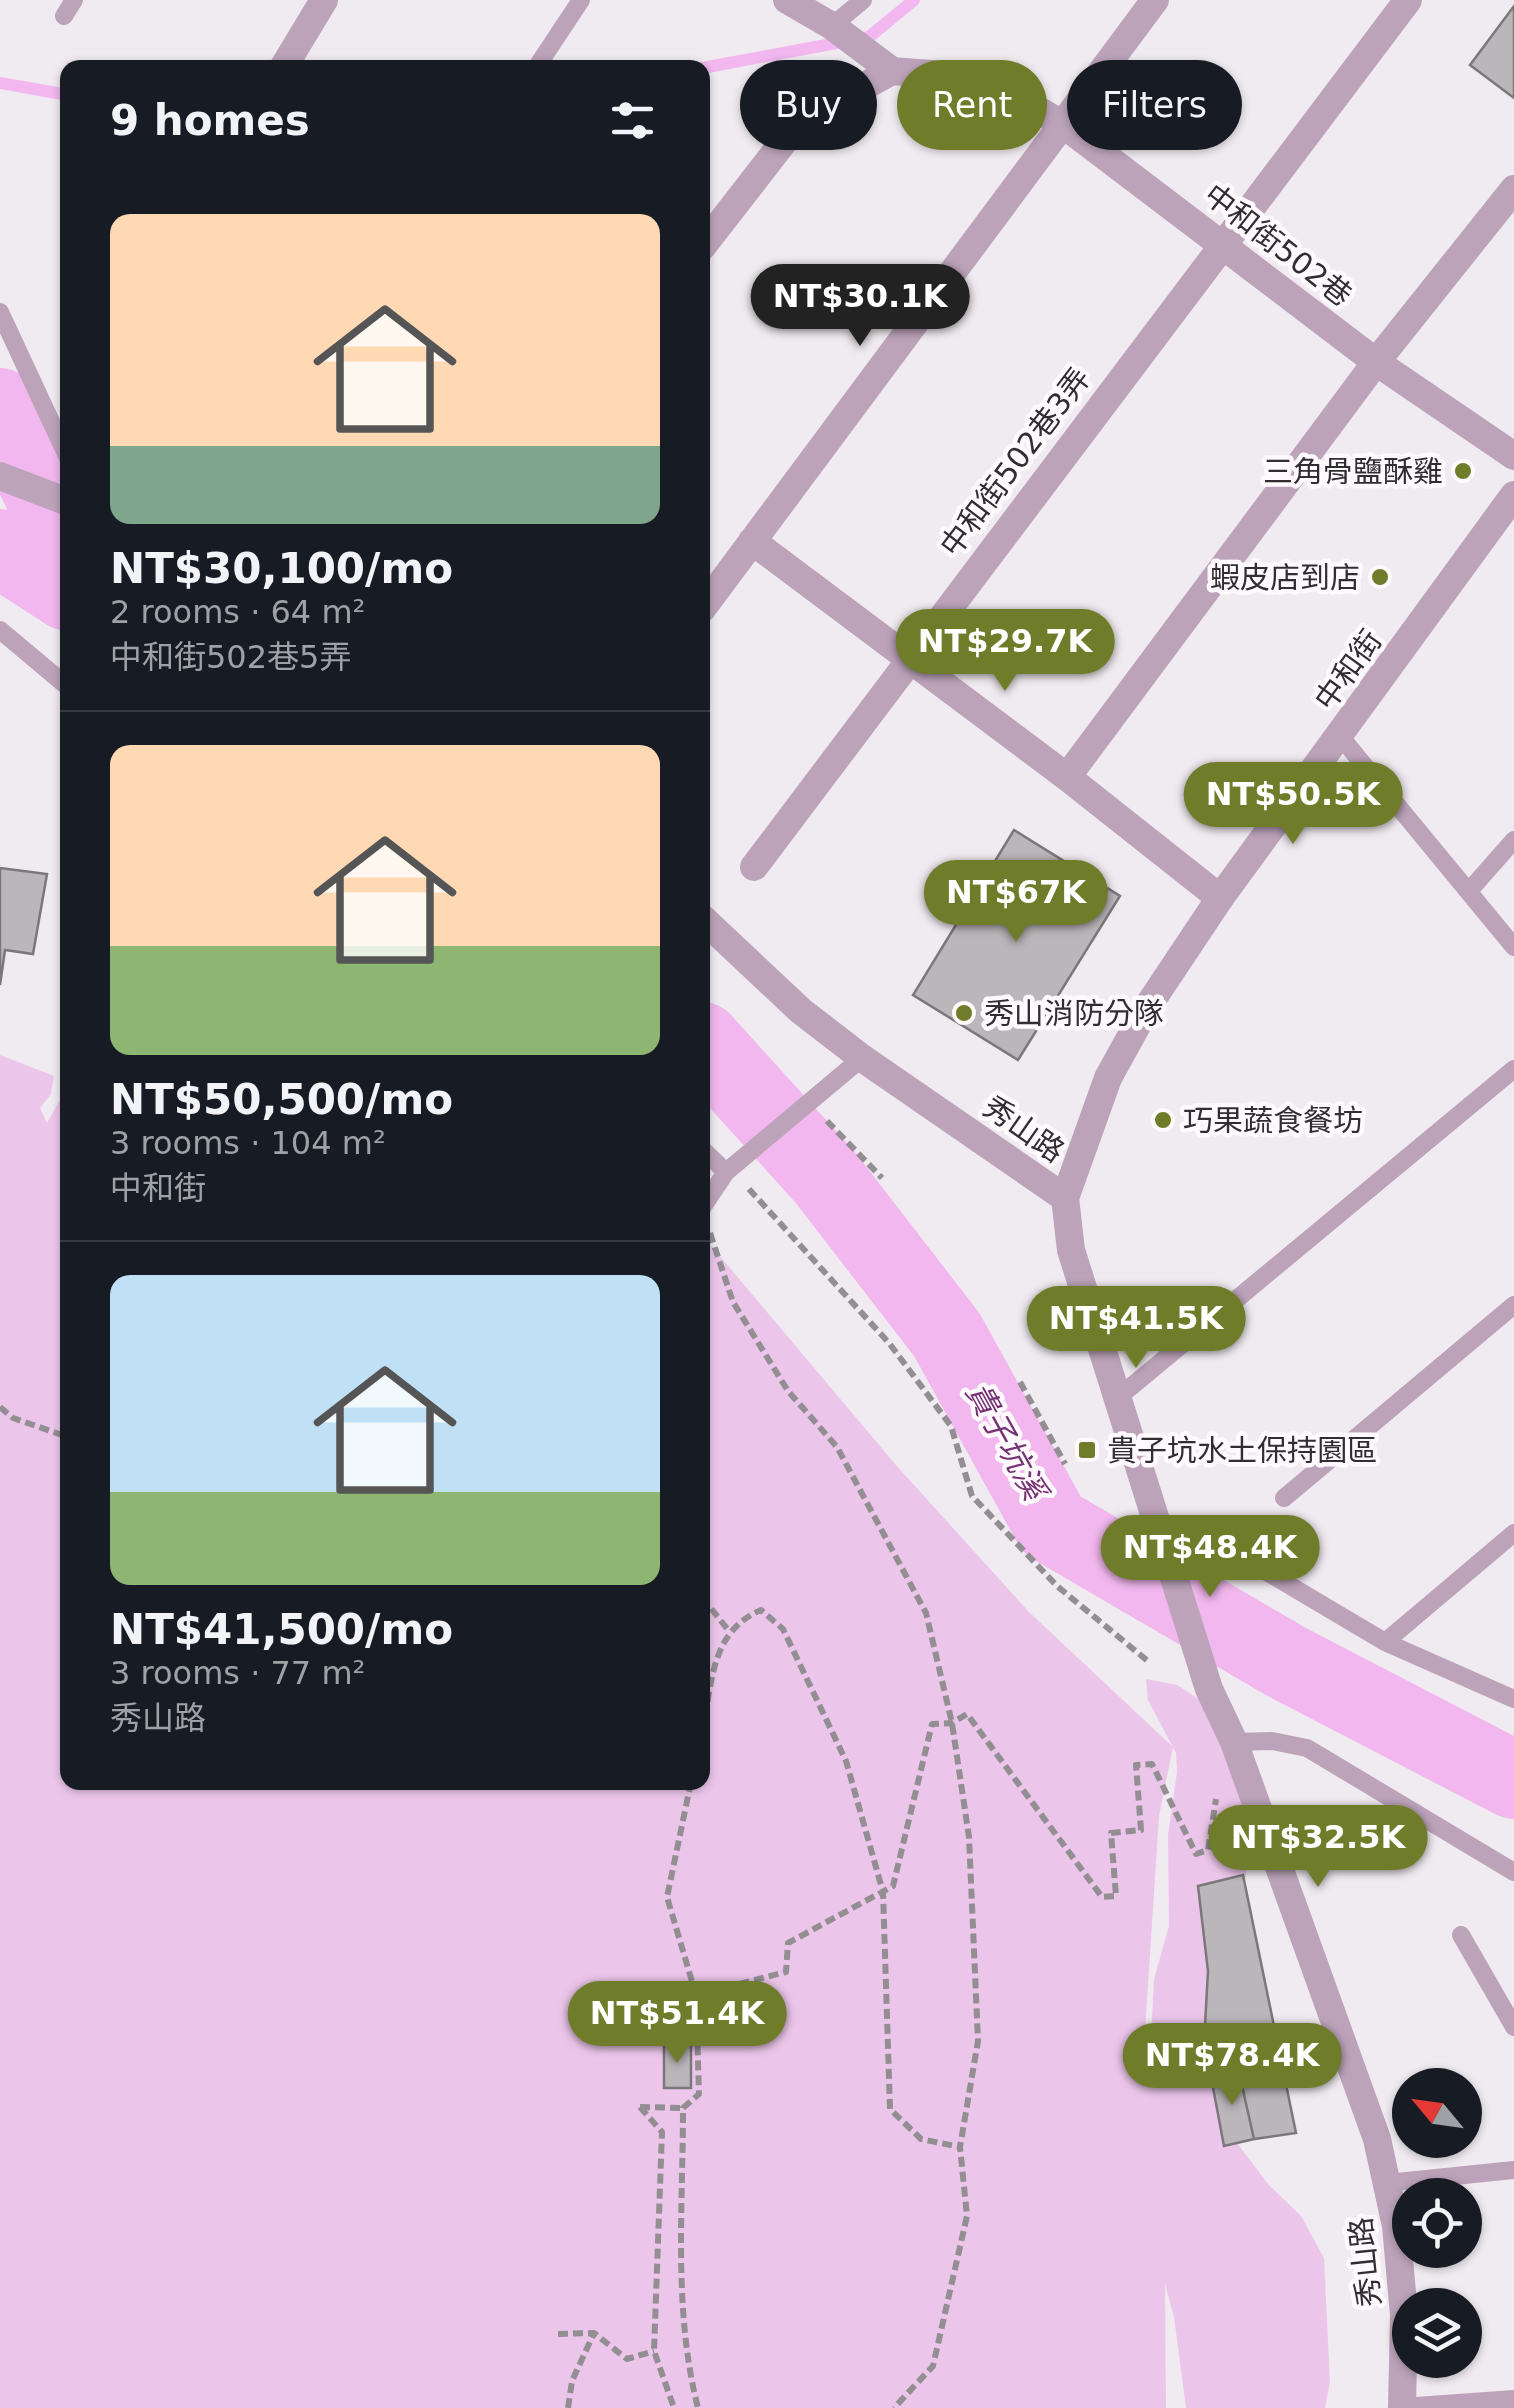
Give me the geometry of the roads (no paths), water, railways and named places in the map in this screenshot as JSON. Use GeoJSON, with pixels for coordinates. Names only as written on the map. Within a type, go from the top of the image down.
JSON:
{"type":"FeatureCollection","features":[{"type":"Feature","properties":{"kind":"street"},"geometry":{"type":"LineString","coordinates":[[288,60],[324,0]]}},
{"type":"Feature","properties":{"kind":"street"},"geometry":{"type":"LineString","coordinates":[[710,237],[798,122],[892,71],[832,26],[787,0]]}},
{"type":"Feature","properties":{"kind":"street"},"geometry":{"type":"LineString","coordinates":[[710,598],[1155,0]]}},
{"type":"Feature","properties":{"kind":"street","name":"中和街502巷3弄"},"geometry":{"type":"LineString","coordinates":[[754,867],[908,657],[1408,0]]}},
{"type":"Feature","properties":{"kind":"street","name":"中和街502巷"},"geometry":{"type":"LineString","coordinates":[[892,71],[982,78],[1064,125],[1376,362],[1514,456]]}},
{"type":"Feature","properties":{"kind":"street"},"geometry":{"type":"LineString","coordinates":[[1067,777],[1376,362],[1514,189]]}},
{"type":"Feature","properties":{"kind":"street"},"geometry":{"type":"LineString","coordinates":[[0,476],[60,499]]}},
{"type":"Feature","properties":{"kind":"street","name":"中和街"},"geometry":{"type":"LineString","coordinates":[[1066,1198],[1108,1078],[1146,1010],[1220,898],[1514,496]]}},
{"type":"Feature","properties":{"kind":"street"},"geometry":{"type":"LineString","coordinates":[[752,541],[1067,777],[1220,898]]}},
{"type":"Feature","properties":{"kind":"street","name":"秀山路"},"geometry":{"type":"LineString","coordinates":[[710,926],[801,1012],[1066,1198],[1071,1250],[1200,1663],[1234,1742],[1377,2139],[1396,2226],[1404,2315],[1402,2408]]}},
{"type":"Feature","properties":{"kind":"lane"},"geometry":{"type":"LineString","coordinates":[[64,16],[74,0]]}},
{"type":"Feature","properties":{"kind":"lane"},"geometry":{"type":"LineString","coordinates":[[541,60],[581,0]]}},
{"type":"Feature","properties":{"kind":"lane"},"geometry":{"type":"LineString","coordinates":[[832,26],[863,0]]}},
{"type":"Feature","properties":{"kind":"lane"},"geometry":{"type":"LineString","coordinates":[[0,312],[60,441]]}},
{"type":"Feature","properties":{"kind":"lane"},"geometry":{"type":"LineString","coordinates":[[0,630],[60,679]]}},
{"type":"Feature","properties":{"kind":"lane"},"geometry":{"type":"LineString","coordinates":[[1340,736],[1514,947]]}},
{"type":"Feature","properties":{"kind":"lane"},"geometry":{"type":"LineString","coordinates":[[1468,890],[1514,840]]}},
{"type":"Feature","properties":{"kind":"lane"},"geometry":{"type":"LineString","coordinates":[[710,1196],[726,1172],[862,1058]]}},
{"type":"Feature","properties":{"kind":"lane"},"geometry":{"type":"LineString","coordinates":[[1115,1400],[1514,1069]]}},
{"type":"Feature","properties":{"kind":"lane"},"geometry":{"type":"LineString","coordinates":[[710,1157],[726,1172]]}},
{"type":"Feature","properties":{"kind":"lane"},"geometry":{"type":"LineString","coordinates":[[1284,1498],[1514,1305]]}},
{"type":"Feature","properties":{"kind":"lane"},"geometry":{"type":"LineString","coordinates":[[1385,1642],[1514,1532]]}},
{"type":"Feature","properties":{"kind":"lane"},"geometry":{"type":"LineString","coordinates":[[1162,1543],[1199,1535],[1218,1543],[1385,1642],[1514,1700]]}},
{"type":"Feature","properties":{"kind":"lane"},"geometry":{"type":"LineString","coordinates":[[1234,1742],[1272,1741],[1307,1748],[1514,1872]]}},
{"type":"Feature","properties":{"kind":"lane"},"geometry":{"type":"LineString","coordinates":[[1461,1935],[1514,2027]]}},
{"type":"Feature","properties":{"kind":"lane"},"geometry":{"type":"LineString","coordinates":[[1387,2183],[1514,2170]]}},
{"type":"Feature","properties":{"kind":"lane"},"geometry":{"type":"LineString","coordinates":[[1402,2408],[1514,2399]]}},
{"type":"Feature","properties":{"kind":"waterway"},"geometry":{"type":"LineString","coordinates":[[710,67],[869,37],[914,0]]}},
{"type":"Feature","properties":{"kind":"waterway"},"geometry":{"type":"LineString","coordinates":[[0,83],[60,94]]}},
{"type":"Feature","properties":{"kind":"waterway"},"geometry":{"type":"LineString","coordinates":[[0,407],[60,528]]}},
{"type":"Feature","properties":{"kind":"waterway","name":"貴子坑溪"},"geometry":{"type":"LineString","coordinates":[[0,548],[60,587]]}},
{"type":"Feature","properties":{"kind":"waterway","name":"貴子坑溪"},"geometry":{"type":"LineString","coordinates":[[710,1050],[825,1177],[947,1335],[1052,1525],[1285,1661],[1514,1780]]}},
{"type":"Feature","properties":{"kind":"place","name":"三角骨鹽酥雞"},"geometry":{"type":"Point","coordinates":[1463,471]}},
{"type":"Feature","properties":{"kind":"place","name":"蝦皮店到店"},"geometry":{"type":"Point","coordinates":[1380,577]}},
{"type":"Feature","properties":{"kind":"place","name":"秀山消防分隊"},"geometry":{"type":"Point","coordinates":[964,1013]}},
{"type":"Feature","properties":{"kind":"place","name":"巧果蔬食餐坊"},"geometry":{"type":"Point","coordinates":[1163,1120]}},
{"type":"Feature","properties":{"kind":"place","name":"貴子坑水土保持園區"},"geometry":{"type":"Point","coordinates":[1087,1450]}}]}
